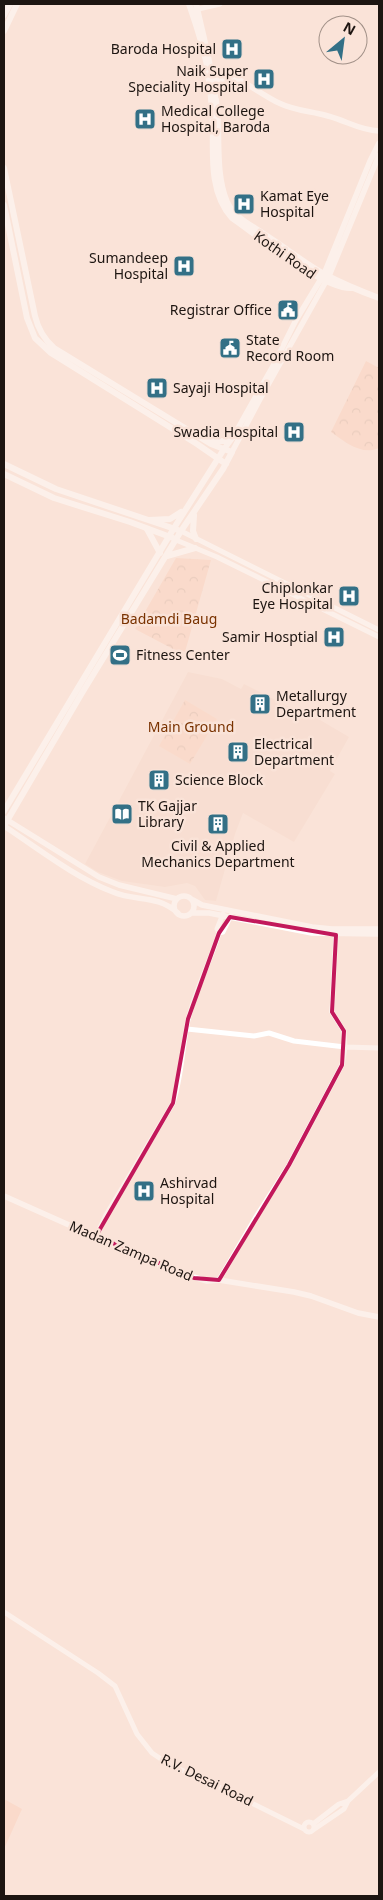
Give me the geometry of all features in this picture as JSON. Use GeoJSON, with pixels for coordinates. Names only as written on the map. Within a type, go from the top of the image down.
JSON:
{"type":"FeatureCollection","features":[{"type":"Feature","properties":{"kind":"main road"},"geometry":{"type":"LineString","coordinates":[[4,15],[11,6]]}},
{"type":"Feature","properties":{"kind":"main road"},"geometry":{"type":"LineString","coordinates":[[4,31],[11,6]]}},
{"type":"Feature","properties":{"kind":"main road","name":"Kothi Road"},"geometry":{"type":"LineString","coordinates":[[194,6],[218,110],[220,166],[223,189],[228,203],[241,219],[325,278],[343,282],[352,288],[379,298]]}},
{"type":"Feature","properties":{"kind":"main road"},"geometry":{"type":"LineString","coordinates":[[209,68],[242,82],[285,106],[300,112],[343,120],[366,131],[379,131]]}},
{"type":"Feature","properties":{"kind":"main road"},"geometry":{"type":"LineString","coordinates":[[211,79],[242,82]]}},
{"type":"Feature","properties":{"kind":"main road"},"geometry":{"type":"LineString","coordinates":[[371,131],[379,135]]}},
{"type":"Feature","properties":{"kind":"main road"},"geometry":{"type":"LineString","coordinates":[[5,823],[163,554],[169,536],[233,437],[325,278],[370,161],[379,143]]}},
{"type":"Feature","properties":{"kind":"main road"},"geometry":{"type":"LineString","coordinates":[[4,812],[163,554],[195,514],[226,464],[325,278],[379,155]]}},
{"type":"Feature","properties":{"kind":"main road"},"geometry":{"type":"LineString","coordinates":[[4,168],[34,316],[41,333],[54,348],[203,438],[232,452]]}},
{"type":"Feature","properties":{"kind":"main road"},"geometry":{"type":"LineString","coordinates":[[4,205],[27,318],[35,338],[50,354],[197,444],[217,460],[226,464]]}},
{"type":"Feature","properties":{"kind":"main road"},"geometry":{"type":"LineString","coordinates":[[203,438],[220,442],[233,437]]}},
{"type":"Feature","properties":{"kind":"main road"},"geometry":{"type":"LineString","coordinates":[[4,464],[56,489],[174,528],[181,532]]}},
{"type":"Feature","properties":{"kind":"main road"},"geometry":{"type":"LineString","coordinates":[[4,474],[54,498],[169,536],[176,540]]}},
{"type":"Feature","properties":{"kind":"main road"},"geometry":{"type":"LineString","coordinates":[[150,520],[170,519],[188,506]]}},
{"type":"Feature","properties":{"kind":"main road"},"geometry":{"type":"LineString","coordinates":[[195,514],[193,531],[196,539]]}},
{"type":"Feature","properties":{"kind":"main road"},"geometry":{"type":"LineString","coordinates":[[147,529],[163,554]]}},
{"type":"Feature","properties":{"kind":"main road"},"geometry":{"type":"LineString","coordinates":[[163,554],[195,548]]}},
{"type":"Feature","properties":{"kind":"main road"},"geometry":{"type":"LineString","coordinates":[[5,823],[99,877],[119,885],[177,899],[185,896],[202,904],[322,928],[379,929]]}},
{"type":"Feature","properties":{"kind":"main road"},"geometry":{"type":"LineString","coordinates":[[5,823],[83,877],[114,893],[158,901],[171,907],[183,916],[191,913],[230,917],[312,933],[336,935],[379,934]]}},
{"type":"Feature","properties":{"kind":"main road"},"geometry":{"type":"LineString","coordinates":[[177,899],[174,905],[178,913]]}},
{"type":"Feature","properties":{"kind":"main road"},"geometry":{"type":"LineString","coordinates":[[191,913],[194,908],[193,900]]}},
{"type":"Feature","properties":{"kind":"main road","name":"Madan Zampa Road"},"geometry":{"type":"LineString","coordinates":[[4,1196],[170,1270],[194,1278],[207,1281],[219,1280],[264,1286],[310,1296],[345,1310],[379,1317]]}},
{"type":"Feature","properties":{"kind":"street"},"geometry":{"type":"LineString","coordinates":[[194,6],[220,4]]}},
{"type":"Feature","properties":{"kind":"street"},"geometry":{"type":"LineString","coordinates":[[181,532],[196,539],[218,554],[379,638]]}},
{"type":"Feature","properties":{"kind":"street"},"geometry":{"type":"LineString","coordinates":[[176,540],[195,548],[218,554],[379,630]]}},
{"type":"Feature","properties":{"kind":"street"},"geometry":{"type":"LineString","coordinates":[[96,1236],[106,1215],[173,1103],[179,1086],[188,1018],[219,933],[217,929],[225,908]]}},
{"type":"Feature","properties":{"kind":"street"},"geometry":{"type":"LineString","coordinates":[[219,933],[223,932],[233,910]]}},
{"type":"Feature","properties":{"kind":"street"},"geometry":{"type":"LineString","coordinates":[[219,1280],[302,1142],[342,1065],[345,1047],[344,1031],[332,1012],[336,935]]}},
{"type":"Feature","properties":{"kind":"street"},"geometry":{"type":"LineString","coordinates":[[187,1029],[254,1036],[269,1034],[294,1041],[345,1047],[379,1048]]}},
{"type":"Feature","properties":{"kind":"street","name":"R.V. Desai Road"},"geometry":{"type":"LineString","coordinates":[[4,1612],[115,1686],[137,1734],[152,1753],[170,1765],[211,1782],[304,1829]]}},
{"type":"Feature","properties":{"kind":"street"},"geometry":{"type":"LineString","coordinates":[[306,1823],[304,1829],[308,1832],[313,1827],[344,1809],[348,1801],[379,1772]]}},
{"type":"Feature","properties":{"kind":"street","name":"R.V. Desai Road"},"geometry":{"type":"LineString","coordinates":[[289,1820],[309,1822],[313,1827]]}},
{"type":"Feature","properties":{"kind":"highlighted area"},"geometry":{"type":"Polygon","coordinates":[[[230,917],[336,935],[332,1012],[344,1031],[342,1065],[289,1165],[219,1280],[194,1278],[96,1236],[173,1103],[188,1019],[219,933],[230,917]]]}},
{"type":"Feature","properties":{"kind":"shaded area"},"geometry":{"type":"Polygon","coordinates":[[[188,672],[222,679],[241,689],[244,684],[295,710],[298,707],[349,737],[330,771],[335,774],[294,842],[243,813],[216,901],[205,900],[195,886],[187,883],[165,887],[122,881],[98,872],[85,864],[188,672]]]}},
{"type":"Feature","properties":{"kind":"green space"},"geometry":{"type":"Polygon","coordinates":[[[366,361],[379,368],[379,448],[373,450],[354,447],[331,432],[366,361]]]}},
{"type":"Feature","properties":{"kind":"green space","name":"Badamdi Baug"},"geometry":{"type":"Polygon","coordinates":[[[176,558],[211,560],[185,652],[173,649],[135,629],[176,558]]]}},
{"type":"Feature","properties":{"kind":"green space","name":"Main Ground"},"geometry":{"type":"Polygon","coordinates":[[[185,700],[217,719],[190,764],[159,746],[185,700]]]}},
{"type":"Feature","properties":{"kind":"green space"},"geometry":{"type":"Polygon","coordinates":[[[4,1799],[22,1809],[4,1849],[4,1799]]]}},
{"type":"Feature","properties":{"kind":"place","name":"Baroda Hospital"},"geometry":{"type":"Point","coordinates":[232,49]}},
{"type":"Feature","properties":{"kind":"place","name":"Naik Super Speciality Hospital"},"geometry":{"type":"Point","coordinates":[264,79]}},
{"type":"Feature","properties":{"kind":"place","name":"Medical College Hospital, Baroda"},"geometry":{"type":"Point","coordinates":[145,119]}},
{"type":"Feature","properties":{"kind":"place","name":"Kamat Eye Hospital"},"geometry":{"type":"Point","coordinates":[244,204]}},
{"type":"Feature","properties":{"kind":"place","name":"Sumandeep Hospital"},"geometry":{"type":"Point","coordinates":[184,266]}},
{"type":"Feature","properties":{"kind":"place","name":"Registrar Office"},"geometry":{"type":"Point","coordinates":[288,310]}},
{"type":"Feature","properties":{"kind":"place","name":"State Record Room"},"geometry":{"type":"Point","coordinates":[230,348]}},
{"type":"Feature","properties":{"kind":"place","name":"Sayaji Hospital"},"geometry":{"type":"Point","coordinates":[157,388]}},
{"type":"Feature","properties":{"kind":"place","name":"Swadia Hospital"},"geometry":{"type":"Point","coordinates":[294,432]}},
{"type":"Feature","properties":{"kind":"place","name":"Chiplonkar Eye Hospital"},"geometry":{"type":"Point","coordinates":[349,596]}},
{"type":"Feature","properties":{"kind":"place","name":"Samir Hosptial"},"geometry":{"type":"Point","coordinates":[334,637]}},
{"type":"Feature","properties":{"kind":"place","name":"Fitness Center"},"geometry":{"type":"Point","coordinates":[120,655]}},
{"type":"Feature","properties":{"kind":"place","name":"Metallurgy Department"},"geometry":{"type":"Point","coordinates":[260,704]}},
{"type":"Feature","properties":{"kind":"place","name":"Electrical Department"},"geometry":{"type":"Point","coordinates":[238,752]}},
{"type":"Feature","properties":{"kind":"place","name":"Science Block"},"geometry":{"type":"Point","coordinates":[159,780]}},
{"type":"Feature","properties":{"kind":"place","name":"TK Gajjar Library"},"geometry":{"type":"Point","coordinates":[122,814]}},
{"type":"Feature","properties":{"kind":"place","name":"Civil & Applied Mechanics Department"},"geometry":{"type":"Point","coordinates":[218,824]}},
{"type":"Feature","properties":{"kind":"place","name":"Ashirvad Hospital"},"geometry":{"type":"Point","coordinates":[144,1191]}}]}
